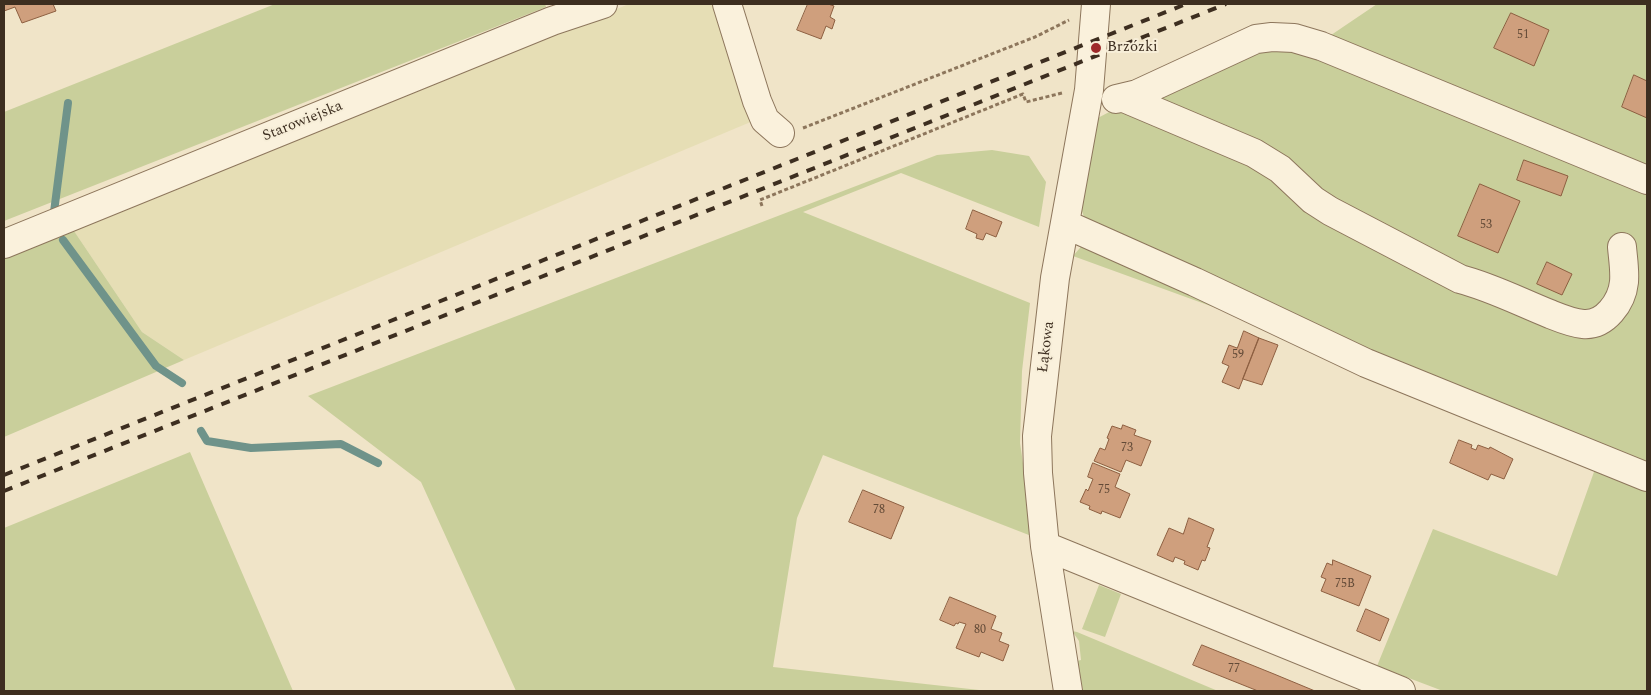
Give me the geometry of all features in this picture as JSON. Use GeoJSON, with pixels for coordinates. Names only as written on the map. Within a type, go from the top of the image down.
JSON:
{"type":"FeatureCollection","features":[{"type":"Feature","properties":{"kind":"street","name":"Starowiejska"},"geometry":{"type":"LineString","coordinates":[[4,244],[543,24],[603,4]]}},
{"type":"Feature","properties":{"kind":"street"},"geometry":{"type":"LineString","coordinates":[[726,4],[757,101],[765,120],[780,133]]}},
{"type":"Feature","properties":{"kind":"street","name":"Łąkowa"},"geometry":{"type":"LineString","coordinates":[[1068,691],[1045,546],[1038,473],[1037,436],[1055,278],[1065,224],[1079,97],[1085,9]]}},
{"type":"Feature","properties":{"kind":"street"},"geometry":{"type":"LineString","coordinates":[[1079,97],[1124,98],[1137,94],[1251,41],[1272,37],[1294,38],[1349,58],[1647,180]]}},
{"type":"Feature","properties":{"kind":"street"},"geometry":{"type":"LineString","coordinates":[[1124,98],[1254,153],[1280,169],[1313,200],[1330,211],[1460,279],[1478,284],[1566,320],[1582,324],[1592,324],[1600,321],[1608,314],[1622,292],[1624,282],[1622,247]]}},
{"type":"Feature","properties":{"kind":"street"},"geometry":{"type":"LineString","coordinates":[[1065,224],[1195,282],[1366,363],[1647,477]]}},
{"type":"Feature","properties":{"kind":"street"},"geometry":{"type":"LineString","coordinates":[[1045,546],[1401,691]]}},
{"type":"Feature","properties":{"kind":"path"},"geometry":{"type":"LineString","coordinates":[[780,133],[788,134],[1035,37],[1085,9]]}},
{"type":"Feature","properties":{"kind":"path"},"geometry":{"type":"LineString","coordinates":[[762,206],[760,200],[1023,94],[1026,102],[1079,97]]}},
{"type":"Feature","properties":{"kind":"shaded area"},"geometry":{"type":"Polygon","coordinates":[[[629,4],[723,4],[753,121],[184,360],[142,332],[72,228],[629,4]]]}},
{"type":"Feature","properties":{"kind":"green space"},"geometry":{"type":"Polygon","coordinates":[[[275,4],[545,4],[546,7],[4,221],[4,112],[275,4]]]}},
{"type":"Feature","properties":{"kind":"green space"},"geometry":{"type":"Polygon","coordinates":[[[1377,4],[1647,4],[1647,691],[1443,691],[1377,666],[1433,529],[1557,576],[1600,455],[1271,328],[1073,256],[1098,227],[1084,217],[1078,199],[1094,120],[1244,51],[1306,52],[1377,4]]]}},
{"type":"Feature","properties":{"kind":"green space"},"geometry":{"type":"Polygon","coordinates":[[[992,150],[1029,156],[1046,182],[1039,227],[901,173],[803,212],[1030,303],[1022,371],[1020,443],[1034,537],[823,455],[797,518],[773,667],[988,691],[516,691],[421,482],[308,396],[937,155],[992,150]]]}},
{"type":"Feature","properties":{"kind":"green space"},"geometry":{"type":"Polygon","coordinates":[[[72,228],[142,332],[184,360],[4,437],[4,257],[72,228]]]}},
{"type":"Feature","properties":{"kind":"green space"},"geometry":{"type":"Polygon","coordinates":[[[190,452],[293,691],[4,691],[4,528],[190,452]]]}},
{"type":"Feature","properties":{"kind":"green space"},"geometry":{"type":"Polygon","coordinates":[[[1099,585],[1121,594],[1105,637],[1082,629],[1099,585]]]}},
{"type":"Feature","properties":{"kind":"green space"},"geometry":{"type":"Polygon","coordinates":[[[1072,631],[1218,691],[1083,691],[1077,661],[1081,660],[1079,641],[1072,631]]]}},
{"type":"Feature","properties":{"kind":"building"},"geometry":{"type":"Polygon","coordinates":[[[4,4],[53,4],[56,11],[22,23],[15,7],[4,11],[4,4]]]}},
{"type":"Feature","properties":{"kind":"building"},"geometry":{"type":"Polygon","coordinates":[[[808,4],[828,4],[834,6],[830,17],[835,20],[832,29],[826,26],[821,39],[797,30],[808,4]]]}},
{"type":"Feature","properties":{"kind":"building"},"geometry":{"type":"Polygon","coordinates":[[[1511,13],[1549,30],[1534,66],[1494,48],[1511,13]]]}},
{"type":"Feature","properties":{"kind":"building"},"geometry":{"type":"Polygon","coordinates":[[[1634,75],[1647,81],[1647,118],[1622,107],[1634,75]]]}},
{"type":"Feature","properties":{"kind":"building"},"geometry":{"type":"Polygon","coordinates":[[[1524,160],[1568,176],[1561,196],[1517,180],[1524,160]]]}},
{"type":"Feature","properties":{"kind":"building"},"geometry":{"type":"Polygon","coordinates":[[[1480,184],[1520,201],[1498,253],[1458,236],[1480,184]]]}},
{"type":"Feature","properties":{"kind":"building"},"geometry":{"type":"Polygon","coordinates":[[[973,210],[1002,222],[996,237],[986,233],[983,240],[976,238],[977,234],[966,229],[973,210]]]}},
{"type":"Feature","properties":{"kind":"building"},"geometry":{"type":"Polygon","coordinates":[[[1547,262],[1572,274],[1562,295],[1537,284],[1547,262]]]}},
{"type":"Feature","properties":{"kind":"building"},"geometry":{"type":"Polygon","coordinates":[[[1244,331],[1259,338],[1239,389],[1222,382],[1229,366],[1222,363],[1229,345],[1237,348],[1244,331]]]}},
{"type":"Feature","properties":{"kind":"building"},"geometry":{"type":"Polygon","coordinates":[[[1259,338],[1278,345],[1262,385],[1243,379],[1259,338]]]}},
{"type":"Feature","properties":{"kind":"building"},"geometry":{"type":"Polygon","coordinates":[[[1123,425],[1136,430],[1134,435],[1151,441],[1141,466],[1126,460],[1121,472],[1094,461],[1100,448],[1105,450],[1112,426],[1121,429],[1123,425]]]}},
{"type":"Feature","properties":{"kind":"building"},"geometry":{"type":"Polygon","coordinates":[[[1459,440],[1472,445],[1471,448],[1476,450],[1478,445],[1489,449],[1490,447],[1513,459],[1504,479],[1491,474],[1488,480],[1450,463],[1459,440]]]}},
{"type":"Feature","properties":{"kind":"building"},"geometry":{"type":"Polygon","coordinates":[[[1093,463],[1120,474],[1115,487],[1130,494],[1120,518],[1102,511],[1101,514],[1089,509],[1090,506],[1080,502],[1086,489],[1088,491],[1093,479],[1088,477],[1093,463]]]}},
{"type":"Feature","properties":{"kind":"building"},"geometry":{"type":"Polygon","coordinates":[[[863,490],[904,507],[891,539],[849,522],[863,490]]]}},
{"type":"Feature","properties":{"kind":"building"},"geometry":{"type":"Polygon","coordinates":[[[1189,518],[1214,529],[1207,547],[1210,548],[1205,561],[1202,560],[1198,570],[1184,564],[1185,561],[1175,557],[1173,562],[1157,555],[1169,528],[1183,534],[1189,518]]]}},
{"type":"Feature","properties":{"kind":"building"},"geometry":{"type":"Polygon","coordinates":[[[1333,560],[1371,576],[1359,606],[1321,591],[1326,579],[1321,577],[1327,563],[1332,565],[1333,560]]]}},
{"type":"Feature","properties":{"kind":"building"},"geometry":{"type":"Polygon","coordinates":[[[950,597],[996,616],[991,629],[1002,633],[999,641],[1009,645],[1003,661],[981,652],[979,657],[956,648],[966,624],[959,622],[954,626],[940,620],[950,597]]]}},
{"type":"Feature","properties":{"kind":"building"},"geometry":{"type":"Polygon","coordinates":[[[1366,609],[1389,619],[1380,641],[1357,631],[1366,609]]]}},
{"type":"Feature","properties":{"kind":"building"},"geometry":{"type":"Polygon","coordinates":[[[1202,645],[1315,691],[1258,691],[1193,665],[1202,645]]]}},
{"type":"Feature","properties":{"kind":"waterway"},"geometry":{"type":"LineString","coordinates":[[54,212],[68,103]]}},
{"type":"Feature","properties":{"kind":"waterway"},"geometry":{"type":"LineString","coordinates":[[63,240],[156,366],[182,383]]}},
{"type":"Feature","properties":{"kind":"waterway"},"geometry":{"type":"LineString","coordinates":[[201,431],[207,441],[251,448],[341,444],[378,463]]}},
{"type":"Feature","properties":{"kind":"railway"},"geometry":{"type":"LineString","coordinates":[[4,475],[1186,4]]}},
{"type":"Feature","properties":{"kind":"railway"},"geometry":{"type":"LineString","coordinates":[[4,491],[1226,4]]}},
{"type":"Feature","properties":{"kind":"place","name":"Brzózki"},"geometry":{"type":"Point","coordinates":[1096,48]}}]}
